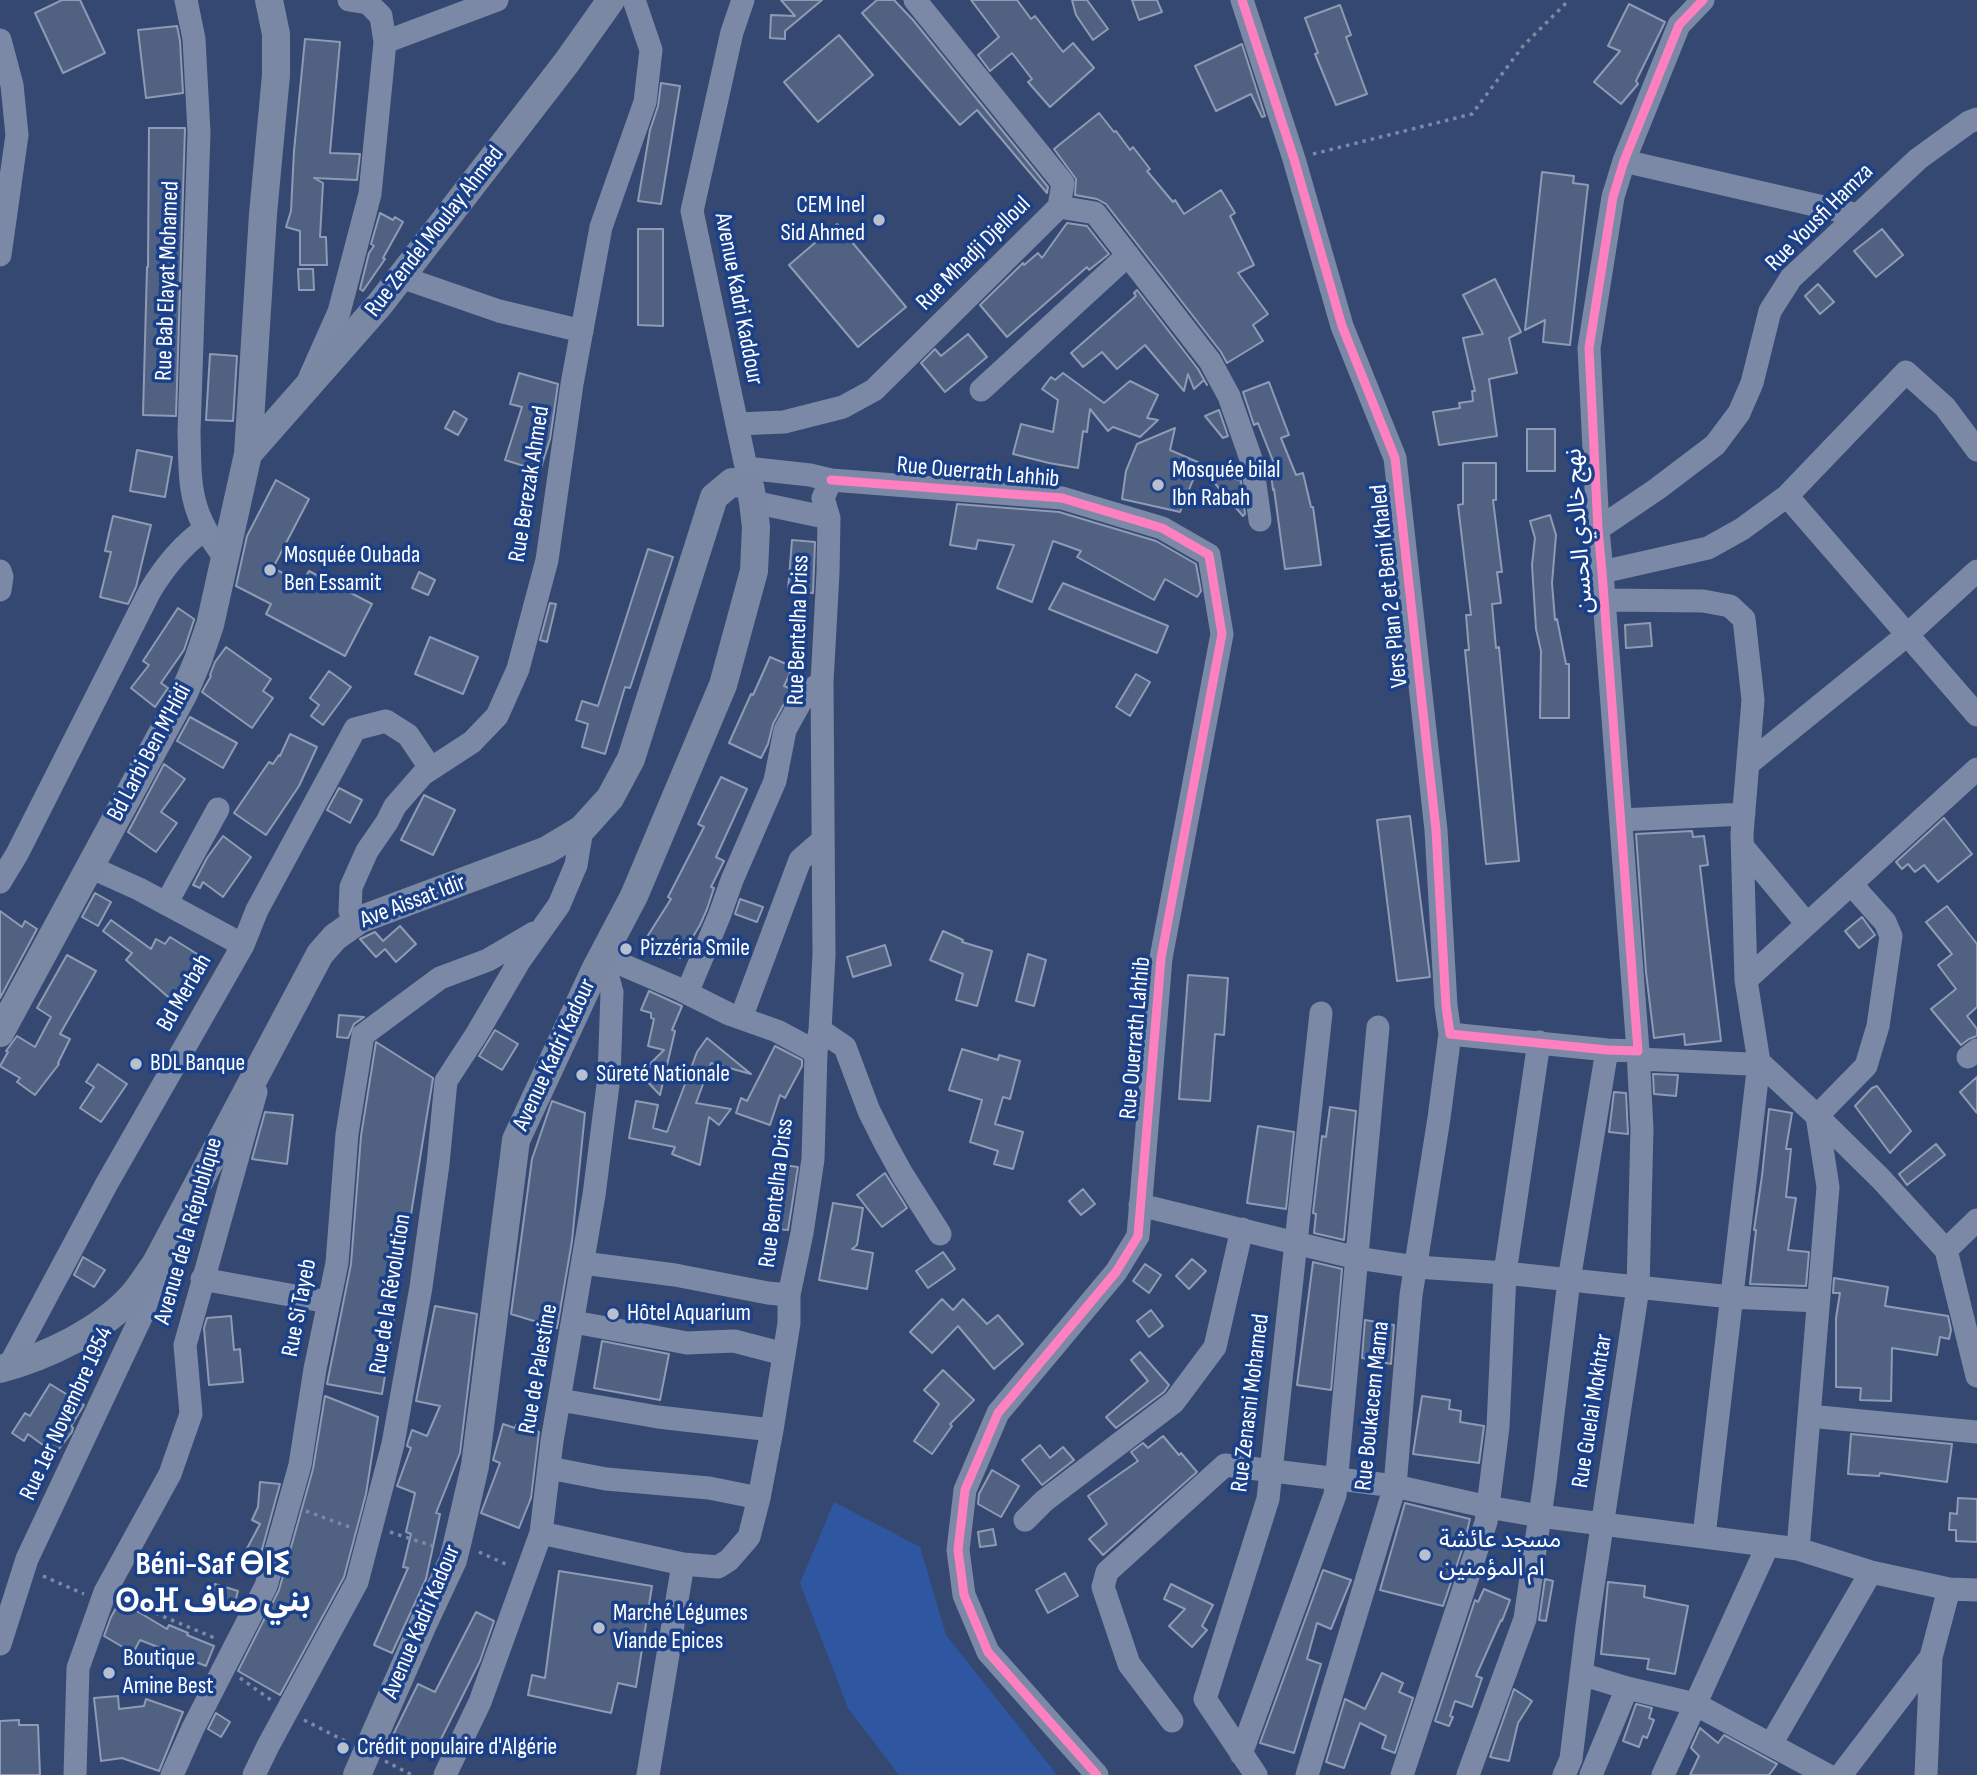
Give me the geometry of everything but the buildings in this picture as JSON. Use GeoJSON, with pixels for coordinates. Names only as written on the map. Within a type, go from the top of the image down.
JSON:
{"type":"FeatureCollection","features":[{"type":"Feature","properties":{"kind":"main road","name":"Bd Larbi Ben M'Hidi"},"geometry":{"type":"LineString","coordinates":[[0,1033],[184,693],[210,625],[248,454],[263,214],[276,75],[276,34],[269,0]]}},
{"type":"Feature","properties":{"kind":"main road","name":"Rue Zendel Moulay Ahmed"},"geometry":{"type":"LineString","coordinates":[[248,454],[380,304],[567,62],[611,0]]}},
{"type":"Feature","properties":{"kind":"main road","name":"Ave Aissat Idir"},"geometry":{"type":"LineString","coordinates":[[5,1368],[92,1330],[133,1295],[156,1263],[320,954],[335,937],[359,920],[547,850],[582,829],[610,798],[631,759],[714,497],[745,485]]}},
{"type":"Feature","properties":{"kind":"main road","name":"Avenue Kadri Kadour"},"geometry":{"type":"LineString","coordinates":[[362,1764],[456,1549],[475,1466],[516,1140],[602,956],[634,896],[723,685],[754,571],[755,527],[745,485]]}},
{"type":"Feature","properties":{"kind":"street","name":"Rue Bab Elayat Mohamed"},"geometry":{"type":"LineString","coordinates":[[186,0],[194,39],[199,132],[189,432],[190,481],[195,507],[205,529],[224,556]]}},
{"type":"Feature","properties":{"kind":"street"},"geometry":{"type":"LineString","coordinates":[[305,390],[339,312],[370,194],[385,42],[380,16],[368,3],[349,0]]}},
{"type":"Feature","properties":{"kind":"street"},"geometry":{"type":"LineString","coordinates":[[385,42],[497,0]]}},
{"type":"Feature","properties":{"kind":"street","name":"Rue Berezak Ahmed"},"geometry":{"type":"LineString","coordinates":[[359,920],[350,911],[351,887],[367,851],[395,806],[423,774],[472,742],[497,716],[517,669],[547,560],[572,384],[601,228],[645,102],[651,50],[634,0]]}},
{"type":"Feature","properties":{"kind":"street","name":"Avenue Kadri Kaddour"},"geometry":{"type":"LineString","coordinates":[[743,0],[732,32],[692,211],[737,424],[745,485]]}},
{"type":"Feature","properties":{"kind":"street","name":"Rue Mhadji Djelloul"},"geometry":{"type":"LineString","coordinates":[[737,424],[784,422],[843,407],[874,390],[1059,207],[1063,183],[915,0]]}},
{"type":"Feature","properties":{"kind":"street","name":"Vers Plan 2 et Beni Khaled"},"geometry":{"type":"LineString","coordinates":[[1242,0],[1294,159],[1342,326],[1395,458],[1436,830],[1450,1034]]}},
{"type":"Feature","properties":{"kind":"street","name":"نهج خالدي الحسن"},"geometry":{"type":"LineString","coordinates":[[1637,1051],[1598,529],[1589,348],[1613,197],[1624,161],[1679,25],[1703,0]]}},
{"type":"Feature","properties":{"kind":"street"},"geometry":{"type":"LineString","coordinates":[[0,255],[18,135],[3,59]]}},
{"type":"Feature","properties":{"kind":"street","name":"Rue Yousfi Hamza"},"geometry":{"type":"LineString","coordinates":[[1598,529],[1657,489],[1715,444],[1739,413],[1752,383],[1770,311],[1791,278],[1918,159],[1977,119]]}},
{"type":"Feature","properties":{"kind":"street"},"geometry":{"type":"LineString","coordinates":[[1624,161],[1858,215]]}},
{"type":"Feature","properties":{"kind":"street"},"geometry":{"type":"LineString","coordinates":[[1059,207],[1095,213],[1210,361],[1229,396],[1252,462],[1260,520]]}},
{"type":"Feature","properties":{"kind":"street"},"geometry":{"type":"LineString","coordinates":[[982,390],[1128,255]]}},
{"type":"Feature","properties":{"kind":"street"},"geometry":{"type":"LineString","coordinates":[[401,277],[499,311],[582,331]]}},
{"type":"Feature","properties":{"kind":"street"},"geometry":{"type":"LineString","coordinates":[[1602,572],[1708,548],[1742,529],[1787,496],[1906,372],[1945,407],[1977,450]]}},
{"type":"Feature","properties":{"kind":"street"},"geometry":{"type":"LineString","coordinates":[[745,485],[810,475],[831,480]]}},
{"type":"Feature","properties":{"kind":"street","name":"Rue Bentelha Driss"},"geometry":{"type":"LineString","coordinates":[[541,1533],[683,1564],[719,1567],[729,1560],[749,1537],[772,1430],[789,1324],[789,1295],[813,1159],[824,955],[822,682],[829,518],[823,498],[831,480]]}},
{"type":"Feature","properties":{"kind":"street","name":"Rue Ouerrath Lahhib"},"geometry":{"type":"LineString","coordinates":[[831,480],[1062,498],[1162,528],[1209,555],[1222,634],[1161,958],[1138,1236],[1116,1272],[998,1413],[965,1490],[958,1550],[964,1595],[988,1652],[1097,1775]]}},
{"type":"Feature","properties":{"kind":"street"},"geometry":{"type":"LineString","coordinates":[[745,485],[829,518]]}},
{"type":"Feature","properties":{"kind":"street"},"geometry":{"type":"LineString","coordinates":[[1787,496],[1977,715]]}},
{"type":"Feature","properties":{"kind":"street"},"geometry":{"type":"LineString","coordinates":[[0,882],[23,842],[150,591],[172,557],[205,529]]}},
{"type":"Feature","properties":{"kind":"street"},"geometry":{"type":"LineString","coordinates":[[0,571],[0,590]]}},
{"type":"Feature","properties":{"kind":"street"},"geometry":{"type":"LineString","coordinates":[[1748,764],[1907,635],[1977,571]]}},
{"type":"Feature","properties":{"kind":"street"},"geometry":{"type":"LineString","coordinates":[[1604,600],[1703,601],[1730,606],[1744,620],[1753,700],[1743,847],[1746,980],[1754,1063],[1704,1536]]}},
{"type":"Feature","properties":{"kind":"street"},"geometry":{"type":"LineString","coordinates":[[687,993],[775,781],[785,730],[805,694],[822,682]]}},
{"type":"Feature","properties":{"kind":"street","name":"Bd Merbah"},"geometry":{"type":"LineString","coordinates":[[5,1368],[243,945],[257,910],[355,729],[386,721],[408,735],[431,769]]}},
{"type":"Feature","properties":{"kind":"street"},"geometry":{"type":"LineString","coordinates":[[1746,980],[1977,769]]}},
{"type":"Feature","properties":{"kind":"street"},"geometry":{"type":"LineString","coordinates":[[166,904],[218,809]]}},
{"type":"Feature","properties":{"kind":"street"},"geometry":{"type":"LineString","coordinates":[[1621,820],[1744,814]]}},
{"type":"Feature","properties":{"kind":"street","name":"Rue de la Révolution"},"geometry":{"type":"LineString","coordinates":[[254,1775],[357,1582],[393,1444],[421,1287],[446,1081],[520,960],[559,905],[576,865],[582,829]]}},
{"type":"Feature","properties":{"kind":"street"},"geometry":{"type":"LineString","coordinates":[[741,1018],[800,860],[823,840]]}},
{"type":"Feature","properties":{"kind":"street"},"geometry":{"type":"LineString","coordinates":[[1743,847],[1807,924]]}},
{"type":"Feature","properties":{"kind":"street"},"geometry":{"type":"LineString","coordinates":[[90,867],[243,945]]}},
{"type":"Feature","properties":{"kind":"street"},"geometry":{"type":"LineString","coordinates":[[1817,1116],[1866,1066],[1878,1026],[1891,936],[1885,922],[1851,884]]}},
{"type":"Feature","properties":{"kind":"street","name":"Rue Si Tayeb"},"geometry":{"type":"LineString","coordinates":[[172,1775],[193,1728],[266,1586],[300,1465],[337,1264],[346,1134],[363,1035],[440,978],[488,960],[543,928]]}},
{"type":"Feature","properties":{"kind":"street"},"geometry":{"type":"LineString","coordinates":[[602,956],[741,1018],[777,1031],[845,1046],[869,1111],[885,1143],[940,1234]]}},
{"type":"Feature","properties":{"kind":"street","name":"Rue de Palestine"},"geometry":{"type":"LineString","coordinates":[[446,1775],[480,1702],[541,1533],[609,1077],[612,992],[602,956]]}},
{"type":"Feature","properties":{"kind":"street","name":"Rue Zenasni Mohamed"},"geometry":{"type":"LineString","coordinates":[[1256,1775],[1205,1699],[1268,1499],[1321,1013]]}},
{"type":"Feature","properties":{"kind":"street"},"geometry":{"type":"LineString","coordinates":[[1241,1754],[1335,1495],[1378,1027]]}},
{"type":"Feature","properties":{"kind":"street"},"geometry":{"type":"LineString","coordinates":[[1450,1034],[1637,1051],[1639,1059],[1754,1063],[1817,1116],[1881,1179],[1946,1250],[1977,1376]]}},
{"type":"Feature","properties":{"kind":"street","name":"Rue Boukacem Mama"},"geometry":{"type":"LineString","coordinates":[[1307,1775],[1395,1486],[1411,1296],[1450,1034]]}},
{"type":"Feature","properties":{"kind":"street"},"geometry":{"type":"LineString","coordinates":[[1402,1775],[1486,1522],[1499,1427],[1505,1273],[1539,1042]]}},
{"type":"Feature","properties":{"kind":"street"},"geometry":{"type":"LineString","coordinates":[[1468,1775],[1525,1619],[1569,1280],[1606,1050]]}},
{"type":"Feature","properties":{"kind":"street","name":"Rue Guelai Mokhtar"},"geometry":{"type":"LineString","coordinates":[[1564,1775],[1571,1759],[1602,1525],[1638,1288],[1642,1129],[1637,1051]]}},
{"type":"Feature","properties":{"kind":"street","name":"Avenue de la République"},"geometry":{"type":"LineString","coordinates":[[75,1775],[78,1668],[105,1592],[170,1474],[191,1414],[185,1345],[266,1057]]}},
{"type":"Feature","properties":{"kind":"street"},"geometry":{"type":"LineString","coordinates":[[1798,1549],[1828,1187],[1817,1116]]}},
{"type":"Feature","properties":{"kind":"street"},"geometry":{"type":"LineString","coordinates":[[1140,1205],[1357,1258],[1417,1267],[1505,1273],[1731,1297],[1818,1301]]}},
{"type":"Feature","properties":{"kind":"street"},"geometry":{"type":"LineString","coordinates":[[1946,1250],[1976,1222]]}},
{"type":"Feature","properties":{"kind":"street"},"geometry":{"type":"LineString","coordinates":[[1025,1520],[1044,1501],[1174,1402],[1215,1347],[1242,1229]]}},
{"type":"Feature","properties":{"kind":"street","name":"Rue 1er Novembre 1954"},"geometry":{"type":"LineString","coordinates":[[0,1644],[24,1568],[143,1313],[166,1244]]}},
{"type":"Feature","properties":{"kind":"street"},"geometry":{"type":"LineString","coordinates":[[583,1263],[675,1275],[789,1295]]}},
{"type":"Feature","properties":{"kind":"street"},"geometry":{"type":"LineString","coordinates":[[202,1279],[328,1302]]}},
{"type":"Feature","properties":{"kind":"street"},"geometry":{"type":"LineString","coordinates":[[573,1322],[687,1343],[734,1341],[784,1354]]}},
{"type":"Feature","properties":{"kind":"street"},"geometry":{"type":"LineString","coordinates":[[560,1400],[658,1416],[772,1430]]}},
{"type":"Feature","properties":{"kind":"street"},"geometry":{"type":"LineString","coordinates":[[1809,1416],[1977,1432]]}},
{"type":"Feature","properties":{"kind":"street"},"geometry":{"type":"LineString","coordinates":[[1172,1721],[1129,1664],[1103,1587],[1107,1572],[1225,1465],[1395,1486],[1540,1516],[1798,1549],[1871,1572],[1949,1589],[1977,1590]]}},
{"type":"Feature","properties":{"kind":"street"},"geometry":{"type":"LineString","coordinates":[[549,1468],[606,1479],[709,1488],[759,1498]]}},
{"type":"Feature","properties":{"kind":"street"},"geometry":{"type":"LineString","coordinates":[[1663,1775],[1768,1545]]}},
{"type":"Feature","properties":{"kind":"street"},"geometry":{"type":"LineString","coordinates":[[648,1775],[683,1564]]}},
{"type":"Feature","properties":{"kind":"street"},"geometry":{"type":"LineString","coordinates":[[1771,1744],[1871,1572]]}},
{"type":"Feature","properties":{"kind":"street"},"geometry":{"type":"LineString","coordinates":[[1926,1775],[1931,1657],[1949,1589]]}},
{"type":"Feature","properties":{"kind":"street"},"geometry":{"type":"LineString","coordinates":[[1841,1775],[1931,1657]]}},
{"type":"Feature","properties":{"kind":"street"},"geometry":{"type":"LineString","coordinates":[[1581,1674],[1695,1704],[1827,1775]]}},
{"type":"Feature","properties":{"kind":"street"},"geometry":{"type":"LineString","coordinates":[[1591,1775],[1627,1688]]}},
{"type":"Feature","properties":{"kind":"path"},"geometry":{"type":"LineString","coordinates":[[1294,159],[1472,114],[1523,46],[1569,0]]}},
{"type":"Feature","properties":{"kind":"path"},"geometry":{"type":"LineString","coordinates":[[288,1504],[371,1530],[456,1549],[527,1572]]}},
{"type":"Feature","properties":{"kind":"path"},"geometry":{"type":"LineString","coordinates":[[24,1568],[101,1602],[120,1598],[220,1641],[224,1667],[287,1712],[362,1764],[412,1775]]}},
{"type":"Feature","properties":{"kind":"shaded area"},"geometry":{"type":"Polygon","coordinates":[[[834,1502],[920,1547],[946,1635],[1057,1775],[899,1775],[848,1708],[800,1583],[834,1502]]]}},
{"type":"Feature","properties":{"kind":"cycle path"},"geometry":{"type":"LineString","coordinates":[[1242,0],[1294,159],[1342,326],[1395,458],[1436,830],[1450,1034],[1638,1051],[1598,529],[1589,348],[1613,197],[1624,161],[1679,25],[1703,0]]}},
{"type":"Feature","properties":{"kind":"cycle path"},"geometry":{"type":"LineString","coordinates":[[831,480],[1062,498],[1162,528],[1209,555],[1222,634],[1161,958],[1138,1236],[1116,1272],[998,1413],[965,1490],[958,1550],[964,1595],[988,1652],[1097,1775]]}},
{"type":"Feature","properties":{"kind":"place","name":"CEM Inel Sid Ahmed"},"geometry":{"type":"Point","coordinates":[879,220]}},
{"type":"Feature","properties":{"kind":"place","name":"Mosquée bilal Ibn Rabah"},"geometry":{"type":"Point","coordinates":[1158,485]}},
{"type":"Feature","properties":{"kind":"place","name":"Mosquée Oubada Ben Essamit"},"geometry":{"type":"Point","coordinates":[270,570]}},
{"type":"Feature","properties":{"kind":"place","name":"Pizzéria Smile"},"geometry":{"type":"Point","coordinates":[626,949]}},
{"type":"Feature","properties":{"kind":"place","name":"BDL Banque"},"geometry":{"type":"Point","coordinates":[136,1064]}},
{"type":"Feature","properties":{"kind":"place","name":"Sûreté Nationale"},"geometry":{"type":"Point","coordinates":[582,1075]}},
{"type":"Feature","properties":{"kind":"place","name":"Hôtel Aquarium"},"geometry":{"type":"Point","coordinates":[613,1314]}},
{"type":"Feature","properties":{"kind":"place","name":"مسجد عائشة ام المؤمنين"},"geometry":{"type":"Point","coordinates":[1425,1555]}},
{"type":"Feature","properties":{"kind":"place","name":"Marché Légumes Viande Epices"},"geometry":{"type":"Point","coordinates":[599,1628]}},
{"type":"Feature","properties":{"kind":"place","name":"Boutique Amine Best"},"geometry":{"type":"Point","coordinates":[109,1673]}},
{"type":"Feature","properties":{"kind":"place","name":"Crédit populaire d'Algérie"},"geometry":{"type":"Point","coordinates":[343,1748]}},
{"type":"Feature","properties":{"kind":"district","name":"Béni-Saf ⴱⵏⵉ ⵙⴰⴼ بني صاف"},"geometry":{"type":"Point","coordinates":[213,1584]}}]}
